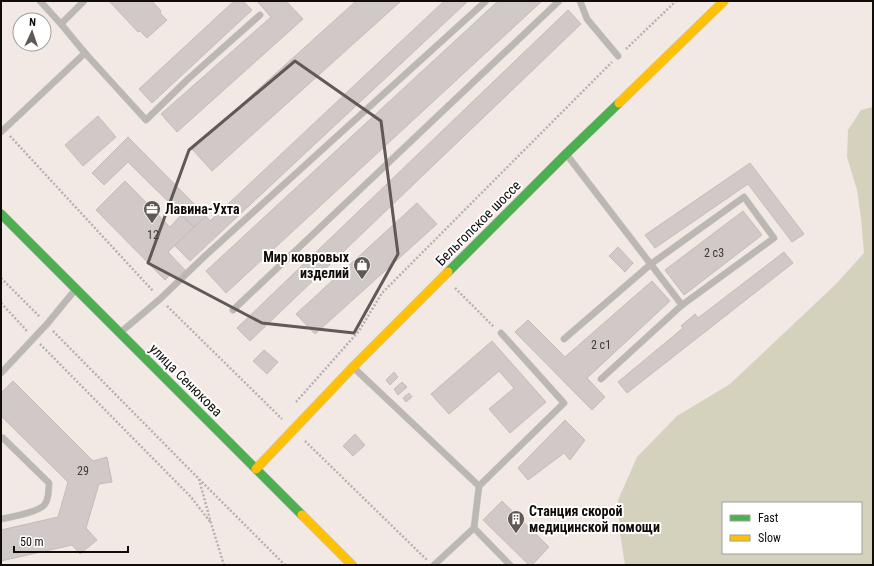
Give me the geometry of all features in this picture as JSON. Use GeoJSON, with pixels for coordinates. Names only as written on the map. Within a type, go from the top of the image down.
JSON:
{"type":"FeatureCollection","features":[{"type":"Feature","properties":{"kind":"street","name":"Бельгопское шоссе"},"geometry":{"type":"LineString","coordinates":[[256,469],[353,367],[566,154],[724,1]]}},
{"type":"Feature","properties":{"kind":"street","name":"улица Сенюкова"},"geometry":{"type":"LineString","coordinates":[[1,214],[352,565]]}},
{"type":"Feature","properties":{"kind":"lane"},"geometry":{"type":"LineString","coordinates":[[40,1],[146,120],[188,79],[260,16]]}},
{"type":"Feature","properties":{"kind":"lane"},"geometry":{"type":"LineString","coordinates":[[61,24],[84,1]]}},
{"type":"Feature","properties":{"kind":"lane"},"geometry":{"type":"LineString","coordinates":[[120,333],[160,299],[486,1]]}},
{"type":"Feature","properties":{"kind":"lane"},"geometry":{"type":"LineString","coordinates":[[233,310],[559,1]]}},
{"type":"Feature","properties":{"kind":"lane"},"geometry":{"type":"LineString","coordinates":[[580,1],[588,19],[618,56]]}},
{"type":"Feature","properties":{"kind":"lane"},"geometry":{"type":"LineString","coordinates":[[2,131],[85,53]]}},
{"type":"Feature","properties":{"kind":"lane"},"geometry":{"type":"LineString","coordinates":[[566,154],[682,305]]}},
{"type":"Feature","properties":{"kind":"lane"},"geometry":{"type":"LineString","coordinates":[[564,339],[651,264],[744,197],[774,238],[682,305],[601,380]]}},
{"type":"Feature","properties":{"kind":"lane"},"geometry":{"type":"LineString","coordinates":[[1,373],[47,324],[76,289]]}},
{"type":"Feature","properties":{"kind":"lane"},"geometry":{"type":"LineString","coordinates":[[433,565],[474,528],[479,486],[564,403],[501,333]]}},
{"type":"Feature","properties":{"kind":"lane"},"geometry":{"type":"LineString","coordinates":[[353,367],[479,486]]}},
{"type":"Feature","properties":{"kind":"lane"},"geometry":{"type":"LineString","coordinates":[[1,519],[38,510],[45,505],[50,492],[49,483],[2,438]]}},
{"type":"Feature","properties":{"kind":"lane"},"geometry":{"type":"LineString","coordinates":[[474,528],[510,565]]}},
{"type":"Feature","properties":{"kind":"path"},"geometry":{"type":"LineString","coordinates":[[292,406],[359,331],[382,293],[618,56],[676,1]]}},
{"type":"Feature","properties":{"kind":"path"},"geometry":{"type":"LineString","coordinates":[[2,131],[160,299],[433,565]]}},
{"type":"Feature","properties":{"kind":"path"},"geometry":{"type":"LineString","coordinates":[[443,277],[501,333]]}},
{"type":"Feature","properties":{"kind":"path"},"geometry":{"type":"LineString","coordinates":[[1,278],[285,565]]}},
{"type":"Feature","properties":{"kind":"path"},"geometry":{"type":"LineString","coordinates":[[1,303],[191,497],[211,523]]}},
{"type":"Feature","properties":{"kind":"path"},"geometry":{"type":"LineString","coordinates":[[198,478],[224,565]]}},
{"type":"Feature","properties":{"kind":"highlighted area"},"geometry":{"type":"Polygon","coordinates":[[[295,61],[381,121],[398,254],[354,333],[262,323],[148,263],[189,150],[295,61]]]}},
{"type":"Feature","properties":{"kind":"shaded area"},"geometry":{"type":"Polygon","coordinates":[[[873,107],[873,565],[625,565],[620,533],[618,500],[637,457],[677,416],[730,384],[836,284],[864,253],[857,190],[847,157],[848,130],[861,110],[873,107]]]}},
{"type":"Feature","properties":{"kind":"building"},"geometry":{"type":"Polygon","coordinates":[[[109,1],[152,1],[167,20],[147,38],[140,31],[138,32],[109,1]]]}},
{"type":"Feature","properties":{"kind":"building"},"geometry":{"type":"Polygon","coordinates":[[[234,1],[243,1],[252,10],[152,103],[139,89],[234,1]]]}},
{"type":"Feature","properties":{"kind":"building"},"geometry":{"type":"Polygon","coordinates":[[[257,1],[286,1],[303,19],[177,132],[161,114],[271,17],[257,1]]]}},
{"type":"Feature","properties":{"kind":"building"},"geometry":{"type":"Polygon","coordinates":[[[356,1],[401,1],[212,171],[192,149],[356,1]]]}},
{"type":"Feature","properties":{"kind":"building"},"geometry":{"type":"Polygon","coordinates":[[[444,1],[468,1],[190,261],[175,246],[206,216],[210,221],[444,1]]]}},
{"type":"Feature","properties":{"kind":"building"},"geometry":{"type":"Polygon","coordinates":[[[498,1],[542,1],[226,293],[206,271],[498,1]]]}},
{"type":"Feature","properties":{"kind":"building"},"geometry":{"type":"Polygon","coordinates":[[[568,10],[581,24],[250,341],[237,328],[568,10]]]}},
{"type":"Feature","properties":{"kind":"building"},"geometry":{"type":"Polygon","coordinates":[[[98,116],[116,137],[83,166],[65,145],[98,116]]]}},
{"type":"Feature","properties":{"kind":"building"},"geometry":{"type":"Polygon","coordinates":[[[128,137],[206,216],[194,227],[128,162],[104,185],[92,173],[128,137]]]}},
{"type":"Feature","properties":{"kind":"building"},"geometry":{"type":"Polygon","coordinates":[[[750,163],[804,234],[792,242],[748,184],[655,248],[645,235],[750,163]]]}},
{"type":"Feature","properties":{"kind":"building"},"geometry":{"type":"Polygon","coordinates":[[[125,181],[170,227],[181,215],[194,227],[168,252],[185,270],[175,279],[171,274],[165,280],[96,210],[125,181]]]}},
{"type":"Feature","properties":{"kind":"building"},"geometry":{"type":"Polygon","coordinates":[[[417,203],[437,224],[315,334],[296,314],[417,203]]]}},
{"type":"Feature","properties":{"kind":"building"},"geometry":{"type":"Polygon","coordinates":[[[743,211],[762,235],[684,295],[665,270],[743,211]]]}},
{"type":"Feature","properties":{"kind":"building"},"geometry":{"type":"Polygon","coordinates":[[[618,247],[633,263],[625,272],[609,256],[618,247]]]}},
{"type":"Feature","properties":{"kind":"building"},"geometry":{"type":"Polygon","coordinates":[[[784,252],[793,263],[627,393],[618,382],[683,328],[681,326],[695,314],[698,318],[784,252]]]}},
{"type":"Feature","properties":{"kind":"building"},"geometry":{"type":"Polygon","coordinates":[[[652,281],[670,301],[587,378],[605,397],[592,410],[515,332],[528,320],[565,357],[652,281]]]}},
{"type":"Feature","properties":{"kind":"building"},"geometry":{"type":"Polygon","coordinates":[[[492,341],[546,402],[510,433],[489,409],[514,388],[499,371],[449,414],[431,394],[492,341]]]}},
{"type":"Feature","properties":{"kind":"building"},"geometry":{"type":"Polygon","coordinates":[[[264,350],[278,362],[267,374],[253,361],[264,350]]]}},
{"type":"Feature","properties":{"kind":"building"},"geometry":{"type":"Polygon","coordinates":[[[394,372],[398,377],[390,385],[386,380],[394,372]]]}},
{"type":"Feature","properties":{"kind":"building"},"geometry":{"type":"Polygon","coordinates":[[[13,381],[93,461],[107,457],[112,482],[99,484],[86,528],[97,540],[80,554],[72,545],[1,561],[1,530],[58,517],[68,482],[1,416],[1,393],[13,381]]]}},
{"type":"Feature","properties":{"kind":"building"},"geometry":{"type":"Polygon","coordinates":[[[402,382],[407,387],[398,395],[394,389],[402,382]]]}},
{"type":"Feature","properties":{"kind":"building"},"geometry":{"type":"Polygon","coordinates":[[[409,393],[412,397],[406,402],[403,398],[409,393]]]}},
{"type":"Feature","properties":{"kind":"building"},"geometry":{"type":"Polygon","coordinates":[[[565,420],[585,440],[570,460],[564,453],[528,480],[518,468],[565,420]]]}},
{"type":"Feature","properties":{"kind":"building"},"geometry":{"type":"Polygon","coordinates":[[[355,434],[365,445],[353,456],[343,446],[355,434]]]}},
{"type":"Feature","properties":{"kind":"building","name":"Станция скорой медицинской помощи"},"geometry":{"type":"Polygon","coordinates":[[[502,501],[549,547],[532,565],[529,565],[483,520],[502,501]]]}},
{"type":"Feature","properties":{"kind":"traffic: fast"},"geometry":{"type":"LineString","coordinates":[[448,272],[619,103]]}},
{"type":"Feature","properties":{"kind":"traffic: fast"},"geometry":{"type":"LineString","coordinates":[[1,214],[302,515]]}},
{"type":"Feature","properties":{"kind":"traffic: slow"},"geometry":{"type":"LineString","coordinates":[[619,103],[724,1]]}},
{"type":"Feature","properties":{"kind":"traffic: slow"},"geometry":{"type":"LineString","coordinates":[[256,469],[353,367],[448,272]]}},
{"type":"Feature","properties":{"kind":"traffic: slow"},"geometry":{"type":"LineString","coordinates":[[302,515],[352,565]]}},
{"type":"Feature","properties":{"kind":"place","name":"Лавина-Ухта"},"geometry":{"type":"Point","coordinates":[152,224]}},
{"type":"Feature","properties":{"kind":"place","name":"Мир ковровых изделий"},"geometry":{"type":"Point","coordinates":[362,280]}},
{"type":"Feature","properties":{"kind":"place","name":"Станция скорой медицинской помощи"},"geometry":{"type":"Point","coordinates":[516,534]}}]}
